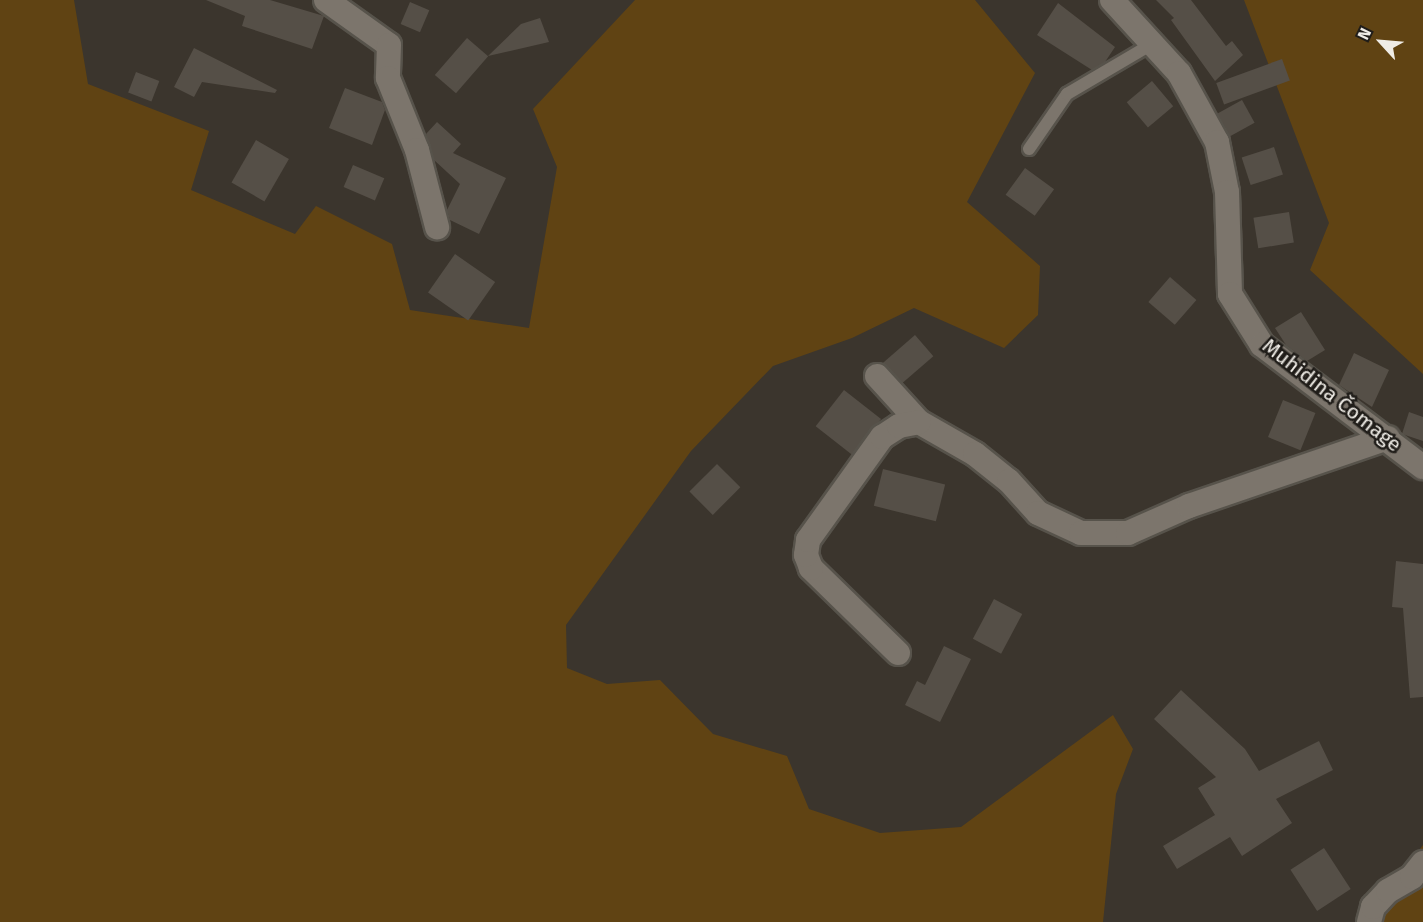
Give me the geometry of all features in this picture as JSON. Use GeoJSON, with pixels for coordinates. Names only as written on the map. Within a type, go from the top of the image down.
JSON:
{"type":"FeatureCollection","features":[{"type":"Feature","properties":{"kind":"street"},"geometry":{"type":"LineString","coordinates":[[326,0],[389,45],[388,78],[417,150],[437,227]]}},
{"type":"Feature","properties":{"kind":"street","name":"Muhidina Čomage"},"geometry":{"type":"LineString","coordinates":[[1112,0],[1179,73],[1217,142],[1227,192],[1230,294],[1262,345],[1388,438],[1423,467]]}},
{"type":"Feature","properties":{"kind":"street"},"geometry":{"type":"LineString","coordinates":[[877,376],[919,422],[975,454],[1009,482],[1038,513],[1081,533],[1128,533],[1189,506],[1388,438]]}},
{"type":"Feature","properties":{"kind":"street"},"geometry":{"type":"LineString","coordinates":[[898,653],[811,568],[806,555],[808,540],[882,437],[899,426],[919,422]]}},
{"type":"Feature","properties":{"kind":"street"},"geometry":{"type":"LineString","coordinates":[[1369,922],[1373,907],[1388,891],[1412,878],[1423,864]]}},
{"type":"Feature","properties":{"kind":"lane"},"geometry":{"type":"LineString","coordinates":[[1029,150],[1067,94],[1152,44]]}},
{"type":"Feature","properties":{"kind":"shaded area"},"geometry":{"type":"Polygon","coordinates":[[[0,0],[74,0],[88,84],[209,131],[191,190],[295,234],[316,206],[392,244],[410,310],[529,328],[557,167],[533,109],[635,0],[975,0],[1035,73],[967,202],[1040,266],[1038,315],[1004,348],[914,308],[852,338],[773,366],[691,451],[566,625],[567,668],[607,684],[660,680],[713,734],[787,756],[809,809],[880,833],[961,827],[1113,715],[1133,749],[1116,794],[1103,922],[0,922],[0,0]]]}},
{"type":"Feature","properties":{"kind":"shaded area"},"geometry":{"type":"Polygon","coordinates":[[[1244,0],[1423,0],[1423,374],[1310,270],[1329,223],[1244,0]]]}},
{"type":"Feature","properties":{"kind":"shaded area"},"geometry":{"type":"Polygon","coordinates":[[[1423,845],[1423,922],[1365,922],[1423,845]]]}},
{"type":"Feature","properties":{"kind":"building"},"geometry":{"type":"Polygon","coordinates":[[[206,0],[270,0],[324,16],[312,49],[242,26],[245,16],[206,0]]]}},
{"type":"Feature","properties":{"kind":"building"},"geometry":{"type":"Polygon","coordinates":[[[1156,0],[1191,0],[1226,46],[1232,41],[1243,55],[1215,81],[1171,20],[1174,18],[1156,0]]]}},
{"type":"Feature","properties":{"kind":"building"},"geometry":{"type":"Polygon","coordinates":[[[410,2],[429,10],[420,32],[401,24],[410,2]]]}},
{"type":"Feature","properties":{"kind":"building"},"geometry":{"type":"Polygon","coordinates":[[[1058,3],[1115,47],[1105,62],[1092,70],[1037,35],[1058,3]]]}},
{"type":"Feature","properties":{"kind":"building"},"geometry":{"type":"Polygon","coordinates":[[[540,18],[549,42],[488,56],[521,24],[540,18]]]}},
{"type":"Feature","properties":{"kind":"building"},"geometry":{"type":"Polygon","coordinates":[[[467,38],[488,56],[456,93],[435,75],[467,38]]]}},
{"type":"Feature","properties":{"kind":"building"},"geometry":{"type":"Polygon","coordinates":[[[194,48],[277,90],[275,93],[202,82],[194,97],[174,87],[194,48]]]}},
{"type":"Feature","properties":{"kind":"building"},"geometry":{"type":"Polygon","coordinates":[[[1282,59],[1290,81],[1224,105],[1216,83],[1282,59]]]}},
{"type":"Feature","properties":{"kind":"building"},"geometry":{"type":"Polygon","coordinates":[[[136,72],[159,81],[151,101],[128,93],[136,72]]]}},
{"type":"Feature","properties":{"kind":"building"},"geometry":{"type":"Polygon","coordinates":[[[1152,81],[1173,106],[1148,127],[1127,102],[1152,81]]]}},
{"type":"Feature","properties":{"kind":"building"},"geometry":{"type":"Polygon","coordinates":[[[345,88],[382,102],[385,110],[372,145],[329,128],[345,88]]]}},
{"type":"Feature","properties":{"kind":"building"},"geometry":{"type":"Polygon","coordinates":[[[1242,100],[1255,123],[1230,136],[1218,114],[1242,100]]]}},
{"type":"Feature","properties":{"kind":"building"},"geometry":{"type":"Polygon","coordinates":[[[437,122],[461,144],[453,153],[506,178],[479,234],[450,220],[447,210],[460,184],[434,160],[426,134],[437,122]]]}},
{"type":"Feature","properties":{"kind":"building"},"geometry":{"type":"Polygon","coordinates":[[[256,140],[289,159],[264,201],[232,182],[256,140]]]}},
{"type":"Feature","properties":{"kind":"building"},"geometry":{"type":"Polygon","coordinates":[[[1274,147],[1283,175],[1251,185],[1242,158],[1274,147]]]}},
{"type":"Feature","properties":{"kind":"building"},"geometry":{"type":"Polygon","coordinates":[[[353,165],[384,178],[375,200],[344,187],[353,165]]]}},
{"type":"Feature","properties":{"kind":"building"},"geometry":{"type":"Polygon","coordinates":[[[1025,168],[1054,189],[1035,216],[1006,195],[1025,168]]]}},
{"type":"Feature","properties":{"kind":"building"},"geometry":{"type":"Polygon","coordinates":[[[1289,212],[1294,243],[1258,248],[1253,218],[1289,212]]]}},
{"type":"Feature","properties":{"kind":"building"},"geometry":{"type":"Polygon","coordinates":[[[455,254],[495,282],[468,321],[428,293],[455,254]]]}},
{"type":"Feature","properties":{"kind":"building"},"geometry":{"type":"Polygon","coordinates":[[[1170,277],[1196,300],[1175,325],[1148,302],[1170,277]]]}},
{"type":"Feature","properties":{"kind":"building"},"geometry":{"type":"Polygon","coordinates":[[[1301,312],[1325,350],[1307,361],[1286,345],[1275,328],[1301,312]]]}},
{"type":"Feature","properties":{"kind":"building"},"geometry":{"type":"Polygon","coordinates":[[[915,335],[933,356],[901,384],[883,363],[915,335]]]}},
{"type":"Feature","properties":{"kind":"building"},"geometry":{"type":"Polygon","coordinates":[[[1354,353],[1389,370],[1372,407],[1339,385],[1354,353]]]}},
{"type":"Feature","properties":{"kind":"building"},"geometry":{"type":"Polygon","coordinates":[[[844,390],[881,419],[853,455],[816,426],[844,390]]]}},
{"type":"Feature","properties":{"kind":"building"},"geometry":{"type":"Polygon","coordinates":[[[1283,400],[1315,413],[1300,450],[1268,437],[1283,400]]]}},
{"type":"Feature","properties":{"kind":"building"},"geometry":{"type":"Polygon","coordinates":[[[1409,412],[1423,417],[1423,441],[1402,434],[1409,412]]]}},
{"type":"Feature","properties":{"kind":"building"},"geometry":{"type":"Polygon","coordinates":[[[717,464],[740,487],[713,515],[689,492],[717,464]]]}},
{"type":"Feature","properties":{"kind":"building"},"geometry":{"type":"Polygon","coordinates":[[[883,469],[945,484],[936,521],[874,506],[883,469]]]}},
{"type":"Feature","properties":{"kind":"building"},"geometry":{"type":"Polygon","coordinates":[[[1396,561],[1423,564],[1423,697],[1410,698],[1403,608],[1392,607],[1396,561]]]}},
{"type":"Feature","properties":{"kind":"building"},"geometry":{"type":"Polygon","coordinates":[[[994,599],[1022,614],[1001,654],[973,639],[994,599]]]}},
{"type":"Feature","properties":{"kind":"building"},"geometry":{"type":"Polygon","coordinates":[[[944,646],[971,659],[940,722],[905,705],[917,681],[925,685],[944,646]]]}},
{"type":"Feature","properties":{"kind":"building"},"geometry":{"type":"Polygon","coordinates":[[[1181,690],[1245,749],[1259,771],[1319,741],[1333,770],[1276,799],[1292,823],[1242,856],[1230,837],[1177,869],[1163,846],[1215,815],[1198,788],[1216,777],[1154,719],[1181,690]]]}},
{"type":"Feature","properties":{"kind":"building"},"geometry":{"type":"Polygon","coordinates":[[[1324,848],[1351,889],[1317,911],[1290,870],[1324,848]]]}}]}
